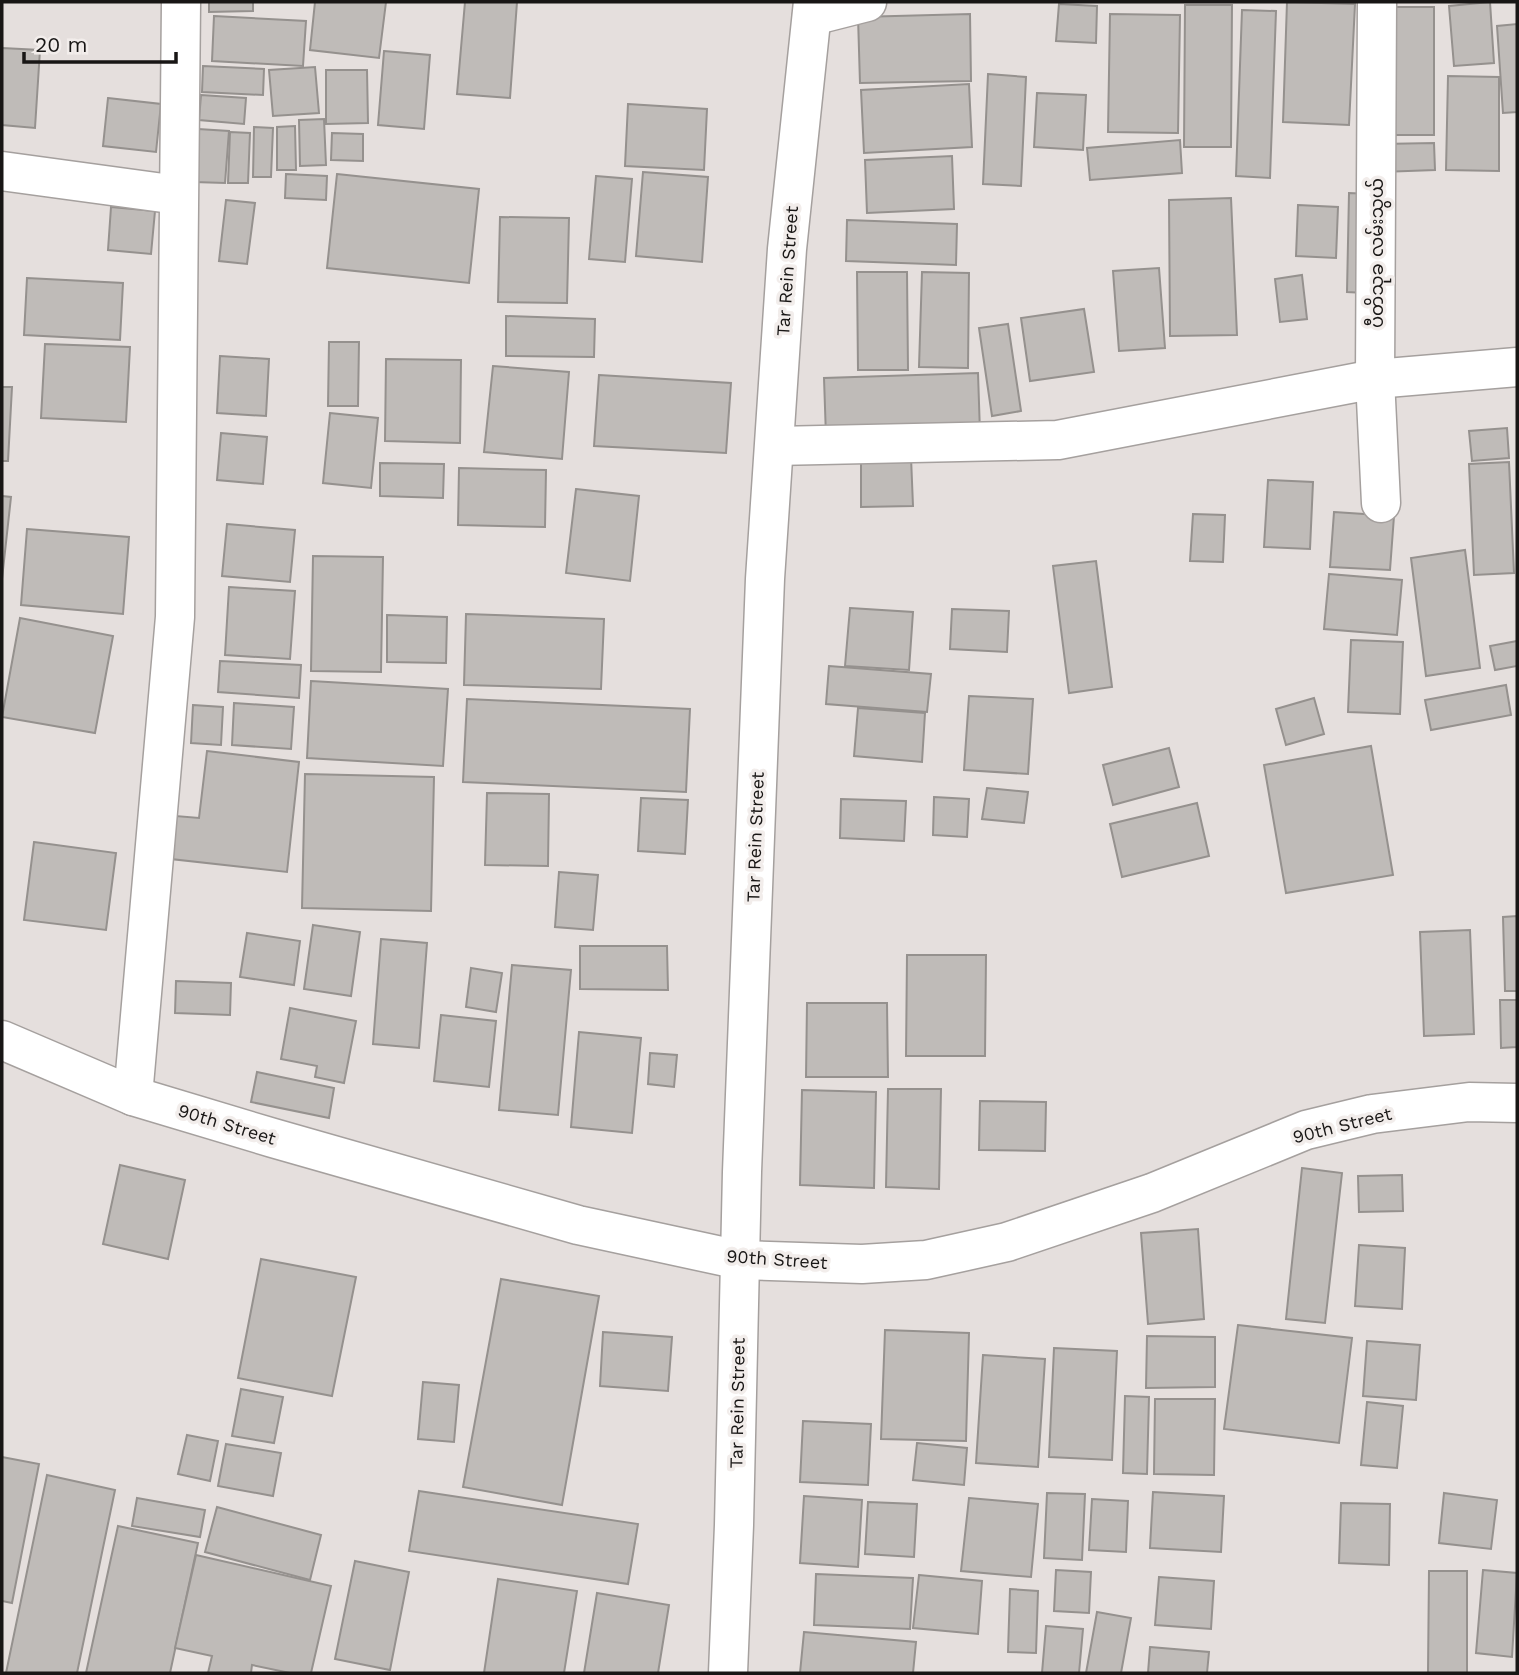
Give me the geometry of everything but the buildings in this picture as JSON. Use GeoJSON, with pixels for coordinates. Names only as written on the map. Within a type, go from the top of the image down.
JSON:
{"type":"FeatureCollection","features":[{"type":"Feature","properties":{"kind":"street"},"geometry":{"type":"LineString","coordinates":[[133,1096],[175,617],[181,2]]}},
{"type":"Feature","properties":{"kind":"street"},"geometry":{"type":"LineString","coordinates":[[812,9],[867,2]]}},
{"type":"Feature","properties":{"kind":"street","name":"ပီတိသုခ လမ်းသွယ်"},"geometry":{"type":"LineString","coordinates":[[1377,2],[1375,379],[1381,503]]}},
{"type":"Feature","properties":{"kind":"street","name":"Tar Rein Street"},"geometry":{"type":"LineString","coordinates":[[728,1673],[765,579],[787,249],[812,9]]}},
{"type":"Feature","properties":{"kind":"street"},"geometry":{"type":"LineString","coordinates":[[2,171],[178,195]]}},
{"type":"Feature","properties":{"kind":"street"},"geometry":{"type":"LineString","coordinates":[[775,446],[1058,440],[1375,379],[1517,367]]}},
{"type":"Feature","properties":{"kind":"street","name":"90th Street"},"geometry":{"type":"LineString","coordinates":[[2,1040],[133,1096],[579,1225],[740,1260],[862,1264],[926,1260],[1007,1242],[1152,1193],[1306,1130],[1372,1114],[1469,1102],[1517,1103]]}}]}
